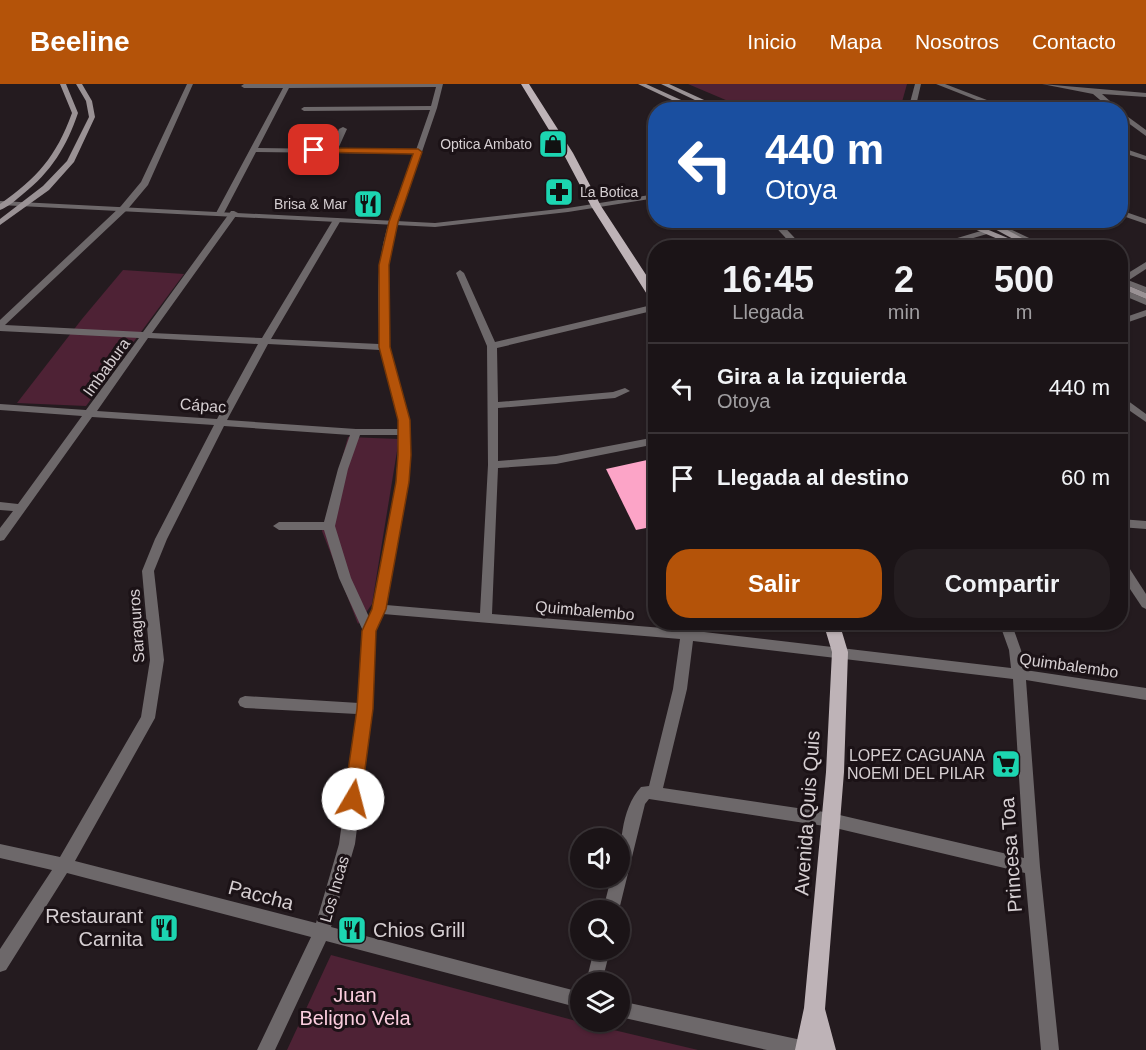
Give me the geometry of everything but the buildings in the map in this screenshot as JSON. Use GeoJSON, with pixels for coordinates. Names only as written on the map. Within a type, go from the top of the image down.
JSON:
{"type":"FeatureCollection","features":[{"type":"Feature","properties":{"kind":"main road"},"geometry":{"type":"LineString","coordinates":[[2,205],[48,170],[66,143],[75,113],[63,84]]}},
{"type":"Feature","properties":{"kind":"main road"},"geometry":{"type":"LineString","coordinates":[[0,223],[26,205],[64,169],[87,130],[92,117],[89,101],[80,84]]}},
{"type":"Feature","properties":{"kind":"main road"},"geometry":{"type":"LineString","coordinates":[[525,84],[568,153],[596,206],[648,287]]}},
{"type":"Feature","properties":{"kind":"main road"},"geometry":{"type":"LineString","coordinates":[[641,84],[681,102]]}},
{"type":"Feature","properties":{"kind":"main road"},"geometry":{"type":"LineString","coordinates":[[664,84],[705,102]]}},
{"type":"Feature","properties":{"kind":"main road"},"geometry":{"type":"LineString","coordinates":[[975,228],[1005,240]]}},
{"type":"Feature","properties":{"kind":"main road"},"geometry":{"type":"LineString","coordinates":[[1001,229],[1021,240]]}},
{"type":"Feature","properties":{"kind":"main road"},"geometry":{"type":"LineString","coordinates":[[1128,285],[1146,296]]}},
{"type":"Feature","properties":{"kind":"main road","name":"Avenida Quis Quis"},"geometry":{"type":"LineString","coordinates":[[806,1050],[815,1008],[831,820],[840,652],[833,630]]}},
{"type":"Feature","properties":{"kind":"main road","name":"Avenida Quis Quis"},"geometry":{"type":"LineString","coordinates":[[815,1008],[825,1050]]}},
{"type":"Feature","properties":{"kind":"street"},"geometry":{"type":"LineString","coordinates":[[0,326],[124,208],[149,177],[168,127],[190,84]]}},
{"type":"Feature","properties":{"kind":"street"},"geometry":{"type":"LineString","coordinates":[[244,86],[440,84]]}},
{"type":"Feature","properties":{"kind":"street","name":"Los Incas"},"geometry":{"type":"LineString","coordinates":[[266,1050],[322,932],[347,844],[365,709],[369,631],[379,609],[402,482],[404,420],[384,347],[385,255],[440,84]]}},
{"type":"Feature","properties":{"kind":"street"},"geometry":{"type":"LineString","coordinates":[[913,102],[918,84]]}},
{"type":"Feature","properties":{"kind":"street"},"geometry":{"type":"LineString","coordinates":[[939,84],[988,102]]}},
{"type":"Feature","properties":{"kind":"street"},"geometry":{"type":"LineString","coordinates":[[1045,84],[1095,92],[1146,95]]}},
{"type":"Feature","properties":{"kind":"street"},"geometry":{"type":"LineString","coordinates":[[220,213],[287,86]]}},
{"type":"Feature","properties":{"kind":"street"},"geometry":{"type":"LineString","coordinates":[[1095,92],[1107,102]]}},
{"type":"Feature","properties":{"kind":"street"},"geometry":{"type":"LineString","coordinates":[[304,109],[434,108]]}},
{"type":"Feature","properties":{"kind":"street"},"geometry":{"type":"LineString","coordinates":[[1128,119],[1146,134]]}},
{"type":"Feature","properties":{"kind":"street"},"geometry":{"type":"LineString","coordinates":[[1134,124],[1146,127]]}},
{"type":"Feature","properties":{"kind":"street"},"geometry":{"type":"LineString","coordinates":[[334,150],[344,129]]}},
{"type":"Feature","properties":{"kind":"street"},"geometry":{"type":"LineString","coordinates":[[254,150],[418,152]]}},
{"type":"Feature","properties":{"kind":"street"},"geometry":{"type":"LineString","coordinates":[[1128,152],[1146,158]]}},
{"type":"Feature","properties":{"kind":"street"},"geometry":{"type":"LineString","coordinates":[[2,205],[234,213],[435,225],[596,206],[648,197]]}},
{"type":"Feature","properties":{"kind":"street","name":"Imbabura"},"geometry":{"type":"LineString","coordinates":[[0,537],[234,213]]}},
{"type":"Feature","properties":{"kind":"street"},"geometry":{"type":"LineString","coordinates":[[1128,215],[1146,222]]}},
{"type":"Feature","properties":{"kind":"street","name":"Saraguros"},"geometry":{"type":"LineString","coordinates":[[0,964],[64,865],[148,718],[158,660],[148,571],[161,539],[220,422],[264,342],[337,220]]}},
{"type":"Feature","properties":{"kind":"street"},"geometry":{"type":"LineString","coordinates":[[780,228],[792,240]]}},
{"type":"Feature","properties":{"kind":"street"},"geometry":{"type":"LineString","coordinates":[[1001,229],[1027,240]]}},
{"type":"Feature","properties":{"kind":"street"},"geometry":{"type":"LineString","coordinates":[[956,240],[984,232]]}},
{"type":"Feature","properties":{"kind":"street"},"geometry":{"type":"LineString","coordinates":[[993,236],[1002,240]]}},
{"type":"Feature","properties":{"kind":"street"},"geometry":{"type":"LineString","coordinates":[[1128,277],[1146,265]]}},
{"type":"Feature","properties":{"kind":"street"},"geometry":{"type":"LineString","coordinates":[[460,273],[492,346],[493,465],[486,618]]}},
{"type":"Feature","properties":{"kind":"street"},"geometry":{"type":"LineString","coordinates":[[1128,284],[1146,290]]}},
{"type":"Feature","properties":{"kind":"street"},"geometry":{"type":"LineString","coordinates":[[1128,294],[1146,302]]}},
{"type":"Feature","properties":{"kind":"street"},"geometry":{"type":"LineString","coordinates":[[492,346],[648,309]]}},
{"type":"Feature","properties":{"kind":"street"},"geometry":{"type":"LineString","coordinates":[[1128,319],[1146,313]]}},
{"type":"Feature","properties":{"kind":"street"},"geometry":{"type":"LineString","coordinates":[[0,326],[146,336],[384,347]]}},
{"type":"Feature","properties":{"kind":"street"},"geometry":{"type":"LineString","coordinates":[[494,405],[615,395],[625,391]]}},
{"type":"Feature","properties":{"kind":"street"},"geometry":{"type":"LineString","coordinates":[[1128,404],[1146,419]]}},
{"type":"Feature","properties":{"kind":"street","name":"Cápac"},"geometry":{"type":"LineString","coordinates":[[0,407],[356,432],[404,432]]}},
{"type":"Feature","properties":{"kind":"street"},"geometry":{"type":"LineString","coordinates":[[356,432],[343,469],[329,526],[345,578],[369,631]]}},
{"type":"Feature","properties":{"kind":"street"},"geometry":{"type":"LineString","coordinates":[[493,465],[556,460],[648,442]]}},
{"type":"Feature","properties":{"kind":"street"},"geometry":{"type":"LineString","coordinates":[[0,506],[21,508]]}},
{"type":"Feature","properties":{"kind":"street"},"geometry":{"type":"LineString","coordinates":[[1128,524],[1146,525]]}},
{"type":"Feature","properties":{"kind":"street"},"geometry":{"type":"LineString","coordinates":[[279,525],[329,526]]}},
{"type":"Feature","properties":{"kind":"street"},"geometry":{"type":"LineString","coordinates":[[1128,576],[1146,604]]}},
{"type":"Feature","properties":{"kind":"street","name":"Quimbalembo"},"geometry":{"type":"LineString","coordinates":[[379,609],[687,635],[1019,674],[1146,694]]}},
{"type":"Feature","properties":{"kind":"street","name":"Princesa Toa"},"geometry":{"type":"LineString","coordinates":[[1008,630],[1015,650],[1019,674],[1032,867],[1050,1050]]}},
{"type":"Feature","properties":{"kind":"street"},"geometry":{"type":"LineString","coordinates":[[651,793],[680,689],[687,635]]}},
{"type":"Feature","properties":{"kind":"street"},"geometry":{"type":"LineString","coordinates":[[245,702],[365,709]]}},
{"type":"Feature","properties":{"kind":"street"},"geometry":{"type":"LineString","coordinates":[[630,833],[638,801],[651,793],[831,820],[1032,867]]}},
{"type":"Feature","properties":{"kind":"street","name":"Paccha"},"geometry":{"type":"LineString","coordinates":[[0,851],[64,865],[570,997]]}},
{"type":"Feature","properties":{"kind":"street"},"geometry":{"type":"LineString","coordinates":[[630,1011],[806,1050]]}},
{"type":"Feature","properties":{"kind":"green space"},"geometry":{"type":"Polygon","coordinates":[[[688,84],[907,84],[902,102],[730,102],[688,84]]]}},
{"type":"Feature","properties":{"kind":"green space"},"geometry":{"type":"Polygon","coordinates":[[[123,270],[184,274],[86,406],[17,403],[82,319],[123,270]]]}},
{"type":"Feature","properties":{"kind":"green space"},"geometry":{"type":"Polygon","coordinates":[[[348,437],[399,439],[372,604],[358,624],[322,531],[348,437]]]}},
{"type":"Feature","properties":{"kind":"green space","name":"Juan Beligno Vela"},"geometry":{"type":"Polygon","coordinates":[[[331,955],[570,1019],[570,1032],[622,1032],[698,1050],[287,1050],[331,955]]]}},
{"type":"Feature","properties":{"kind":"place","name":"Optica Ambato"},"geometry":{"type":"Point","coordinates":[553,144]}},
{"type":"Feature","properties":{"kind":"place","name":"La Botica"},"geometry":{"type":"Point","coordinates":[559,192]}},
{"type":"Feature","properties":{"kind":"place","name":"Brisa & Mar"},"geometry":{"type":"Point","coordinates":[368,204]}},
{"type":"Feature","properties":{"kind":"place","name":"LOPEZ CAGUANA NOEMI DEL PILAR"},"geometry":{"type":"Point","coordinates":[1006,764]}},
{"type":"Feature","properties":{"kind":"place","name":"Restaurant Carnita"},"geometry":{"type":"Point","coordinates":[164,928]}},
{"type":"Feature","properties":{"kind":"place","name":"Chios Grill"},"geometry":{"type":"Point","coordinates":[352,930]}},
{"type":"Feature","properties":{"kind":"route"},"geometry":{"type":"LineString","coordinates":[[314,150],[418,152],[394,222],[384,265],[385,356],[404,420],[405,438],[402,482],[379,609],[369,631],[365,709],[353,799]]}}]}
